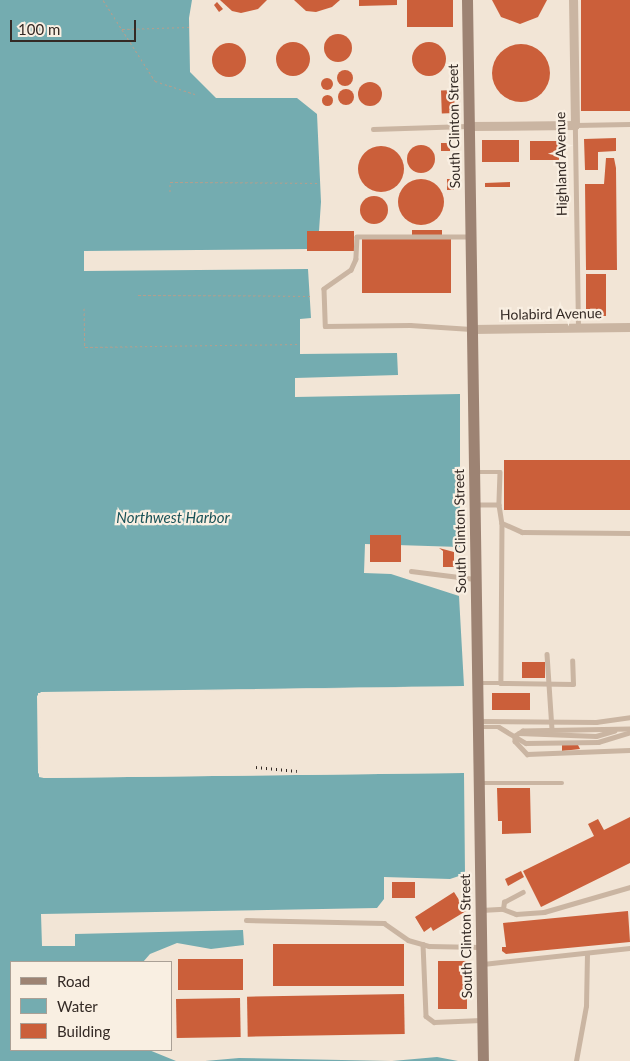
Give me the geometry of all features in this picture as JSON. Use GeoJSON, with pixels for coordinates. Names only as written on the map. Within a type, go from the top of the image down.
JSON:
{"type":"FeatureCollection","features":[{"type":"Feature","properties":{"kind":"main road","name":"South Clinton Street"},"geometry":{"type":"LineString","coordinates":[[467,0],[483,1061]]}},
{"type":"Feature","properties":{"kind":"street","name":"Highland Avenue"},"geometry":{"type":"LineString","coordinates":[[572,0],[575,125]]}},
{"type":"Feature","properties":{"kind":"street"},"geometry":{"type":"LineString","coordinates":[[469,126],[575,125]]}},
{"type":"Feature","properties":{"kind":"street","name":"Holabird Avenue"},"geometry":{"type":"LineString","coordinates":[[472,329],[630,327]]}},
{"type":"Feature","properties":{"kind":"lane"},"geometry":{"type":"LineString","coordinates":[[575,125],[630,124]]}},
{"type":"Feature","properties":{"kind":"lane","name":"Highland Avenue"},"geometry":{"type":"LineString","coordinates":[[575,125],[578,327]]}},
{"type":"Feature","properties":{"kind":"lane"},"geometry":{"type":"LineString","coordinates":[[373,129],[469,126]]}},
{"type":"Feature","properties":{"kind":"lane"},"geometry":{"type":"LineString","coordinates":[[471,237],[357,237],[356,260],[351,270],[324,289],[325,326],[410,325],[472,329]]}},
{"type":"Feature","properties":{"kind":"lane"},"geometry":{"type":"LineString","coordinates":[[474,472],[500,472],[499,505],[502,523],[501,683]]}},
{"type":"Feature","properties":{"kind":"lane"},"geometry":{"type":"LineString","coordinates":[[475,505],[499,505]]}},
{"type":"Feature","properties":{"kind":"lane"},"geometry":{"type":"LineString","coordinates":[[502,523],[522,532],[630,532]]}},
{"type":"Feature","properties":{"kind":"lane"},"geometry":{"type":"LineString","coordinates":[[411,571],[476,579]]}},
{"type":"Feature","properties":{"kind":"lane"},"geometry":{"type":"LineString","coordinates":[[547,654],[552,730]]}},
{"type":"Feature","properties":{"kind":"lane"},"geometry":{"type":"LineString","coordinates":[[477,683],[573,684],[572,662]]}},
{"type":"Feature","properties":{"kind":"lane"},"geometry":{"type":"LineString","coordinates":[[478,724],[552,723],[630,717]]}},
{"type":"Feature","properties":{"kind":"lane"},"geometry":{"type":"LineString","coordinates":[[478,724],[499,727],[517,734],[596,736],[620,729]]}},
{"type":"Feature","properties":{"kind":"lane"},"geometry":{"type":"LineString","coordinates":[[517,734],[552,730],[630,730]]}},
{"type":"Feature","properties":{"kind":"lane"},"geometry":{"type":"LineString","coordinates":[[517,734],[526,743],[598,742],[630,730]]}},
{"type":"Feature","properties":{"kind":"lane"},"geometry":{"type":"LineString","coordinates":[[517,734],[517,746],[527,754],[630,750]]}},
{"type":"Feature","properties":{"kind":"lane"},"geometry":{"type":"LineString","coordinates":[[479,783],[562,782]]}},
{"type":"Feature","properties":{"kind":"lane"},"geometry":{"type":"LineString","coordinates":[[481,910],[503,909],[516,914],[544,912],[630,887]]}},
{"type":"Feature","properties":{"kind":"lane"},"geometry":{"type":"LineString","coordinates":[[503,909],[504,902],[524,892]]}},
{"type":"Feature","properties":{"kind":"lane"},"geometry":{"type":"LineString","coordinates":[[246,920],[384,923],[408,940],[423,944],[481,946]]}},
{"type":"Feature","properties":{"kind":"lane"},"geometry":{"type":"LineString","coordinates":[[423,944],[426,1016],[434,1022],[482,1020]]}},
{"type":"Feature","properties":{"kind":"lane"},"geometry":{"type":"LineString","coordinates":[[482,964],[630,948]]}},
{"type":"Feature","properties":{"kind":"lane"},"geometry":{"type":"LineString","coordinates":[[576,1061],[586,1006],[587,954]]}},
{"type":"Feature","properties":{"kind":"path"},"geometry":{"type":"LineString","coordinates":[[103,0],[155,81],[198,95]]}},
{"type":"Feature","properties":{"kind":"path"},"geometry":{"type":"LineString","coordinates":[[122,29],[189,27]]}},
{"type":"Feature","properties":{"kind":"path"},"geometry":{"type":"LineString","coordinates":[[170,192],[170,182],[320,183]]}},
{"type":"Feature","properties":{"kind":"path"},"geometry":{"type":"LineString","coordinates":[[138,295],[310,296]]}},
{"type":"Feature","properties":{"kind":"path"},"geometry":{"type":"LineString","coordinates":[[84,308],[86,347],[300,344]]}},
{"type":"Feature","properties":{"kind":"water","name":"Northwest Harbor"},"geometry":{"type":"Polygon","coordinates":[[[0,0],[192,0],[189,18],[190,72],[216,98],[297,98],[317,114],[321,202],[319,231],[308,249],[84,251],[84,271],[308,269],[311,318],[300,319],[300,354],[397,353],[398,375],[295,378],[295,397],[460,394],[460,547],[365,544],[364,573],[391,574],[459,596],[464,686],[38,693],[39,777],[464,773],[465,874],[450,879],[384,877],[384,899],[377,908],[41,914],[42,946],[75,946],[75,934],[243,930],[244,945],[211,949],[177,943],[150,954],[144,961],[10,961],[10,1051],[151,1051],[176,1061],[0,1061],[0,0]]]}},
{"type":"Feature","properties":{"kind":"water"},"geometry":{"type":"Polygon","coordinates":[[[437,1057],[458,1061],[392,1061],[437,1057]]]}},
{"type":"Feature","properties":{"kind":"water"},"geometry":{"type":"Polygon","coordinates":[[[239,1058],[392,1061],[205,1061],[239,1058]]]}},
{"type":"Feature","properties":{"kind":"pier"},"geometry":{"type":"Polygon","coordinates":[[[464,686],[41,694],[39,697],[42,775],[464,773],[44,778],[38,773],[37,696],[41,692],[464,686]]]}},
{"type":"Feature","properties":{"kind":"building"},"geometry":{"type":"Polygon","coordinates":[[[220,0],[267,0],[258,9],[241,13],[232,11],[220,0]]]}},
{"type":"Feature","properties":{"kind":"building"},"geometry":{"type":"Polygon","coordinates":[[[294,0],[340,0],[332,7],[316,12],[306,11],[294,0]]]}},
{"type":"Feature","properties":{"kind":"building"},"geometry":{"type":"Polygon","coordinates":[[[359,0],[397,0],[397,5],[359,6],[359,0]]]}},
{"type":"Feature","properties":{"kind":"building"},"geometry":{"type":"Polygon","coordinates":[[[407,0],[453,0],[453,27],[407,27],[407,0]]]}},
{"type":"Feature","properties":{"kind":"building"},"geometry":{"type":"Polygon","coordinates":[[[492,0],[547,0],[538,17],[520,24],[501,17],[492,0]]]}},
{"type":"Feature","properties":{"kind":"building"},"geometry":{"type":"Polygon","coordinates":[[[581,0],[630,0],[630,111],[581,111],[581,0]]]}},
{"type":"Feature","properties":{"kind":"building"},"geometry":{"type":"Polygon","coordinates":[[[217,2],[223,9],[219,12],[214,5],[217,2]]]}},
{"type":"Feature","properties":{"kind":"building"},"geometry":{"type":"Polygon","coordinates":[[[338,34],[348,38],[352,48],[348,58],[338,62],[328,58],[324,48],[328,38],[338,34]]]}},
{"type":"Feature","properties":{"kind":"building"},"geometry":{"type":"Polygon","coordinates":[[[293,42],[300,43],[305,47],[309,52],[309,66],[305,71],[300,75],[293,76],[286,75],[281,71],[277,66],[276,59],[277,52],[281,47],[286,43],[293,42]]]}},
{"type":"Feature","properties":{"kind":"building"},"geometry":{"type":"Polygon","coordinates":[[[429,42],[436,43],[441,47],[445,52],[445,66],[441,71],[436,75],[429,76],[422,75],[417,71],[413,66],[412,59],[413,52],[417,47],[422,43],[429,42]]]}},
{"type":"Feature","properties":{"kind":"building"},"geometry":{"type":"Polygon","coordinates":[[[229,43],[236,44],[241,48],[245,53],[245,67],[241,72],[236,76],[229,77],[222,76],[217,72],[213,67],[212,60],[213,53],[217,48],[222,44],[229,43]]]}},
{"type":"Feature","properties":{"kind":"building"},"geometry":{"type":"Polygon","coordinates":[[[521,44],[532,46],[542,52],[548,62],[550,73],[548,84],[542,94],[532,100],[521,102],[510,100],[500,94],[494,84],[492,73],[494,62],[500,52],[510,46],[521,44]]]}},
{"type":"Feature","properties":{"kind":"building"},"geometry":{"type":"Polygon","coordinates":[[[342,70],[348,70],[353,75],[351,84],[342,86],[337,81],[337,75],[342,70]]]}},
{"type":"Feature","properties":{"kind":"building"},"geometry":{"type":"Polygon","coordinates":[[[327,78],[333,84],[327,90],[321,84],[327,78]]]}},
{"type":"Feature","properties":{"kind":"building"},"geometry":{"type":"Polygon","coordinates":[[[370,82],[378,86],[382,94],[378,102],[370,106],[362,102],[358,94],[362,86],[370,82]]]}},
{"type":"Feature","properties":{"kind":"building"},"geometry":{"type":"Polygon","coordinates":[[[343,89],[349,89],[354,94],[352,103],[343,105],[338,100],[338,94],[343,89]]]}},
{"type":"Feature","properties":{"kind":"building"},"geometry":{"type":"Polygon","coordinates":[[[441,90],[454,90],[455,113],[442,113],[441,90]]]}},
{"type":"Feature","properties":{"kind":"building"},"geometry":{"type":"Polygon","coordinates":[[[327,94],[333,100],[327,106],[321,100],[327,94]]]}},
{"type":"Feature","properties":{"kind":"building"},"geometry":{"type":"Polygon","coordinates":[[[616,138],[616,151],[598,152],[598,170],[585,170],[584,139],[616,138]]]}},
{"type":"Feature","properties":{"kind":"building"},"geometry":{"type":"Polygon","coordinates":[[[482,140],[519,140],[519,162],[482,162],[482,140]]]}},
{"type":"Feature","properties":{"kind":"building"},"geometry":{"type":"Polygon","coordinates":[[[530,141],[559,141],[559,160],[530,160],[530,141]]]}},
{"type":"Feature","properties":{"kind":"building"},"geometry":{"type":"Polygon","coordinates":[[[441,143],[450,143],[450,151],[441,151],[441,143]]]}},
{"type":"Feature","properties":{"kind":"building"},"geometry":{"type":"Polygon","coordinates":[[[421,145],[431,149],[435,159],[431,169],[421,173],[411,169],[407,159],[411,149],[421,145]]]}},
{"type":"Feature","properties":{"kind":"building"},"geometry":{"type":"Polygon","coordinates":[[[376,146],[386,146],[400,156],[404,169],[400,182],[394,188],[386,192],[376,192],[362,182],[358,174],[358,164],[368,150],[376,146]]]}},
{"type":"Feature","properties":{"kind":"building"},"geometry":{"type":"Polygon","coordinates":[[[606,158],[614,158],[616,168],[617,270],[586,270],[585,184],[604,184],[606,158]]]}},
{"type":"Feature","properties":{"kind":"building"},"geometry":{"type":"Polygon","coordinates":[[[426,179],[430,180],[440,189],[443,193],[443,211],[434,221],[426,225],[416,225],[408,221],[399,211],[398,197],[402,189],[412,180],[426,179]]]}},
{"type":"Feature","properties":{"kind":"building"},"geometry":{"type":"Polygon","coordinates":[[[447,179],[454,179],[454,190],[447,190],[447,179]]]}},
{"type":"Feature","properties":{"kind":"building"},"geometry":{"type":"Polygon","coordinates":[[[510,182],[510,187],[485,187],[485,183],[510,182]]]}},
{"type":"Feature","properties":{"kind":"building"},"geometry":{"type":"Polygon","coordinates":[[[374,196],[384,200],[388,210],[384,220],[374,224],[364,220],[360,210],[364,200],[374,196]]]}},
{"type":"Feature","properties":{"kind":"building"},"geometry":{"type":"Polygon","coordinates":[[[412,230],[442,230],[442,235],[412,236],[412,230]]]}},
{"type":"Feature","properties":{"kind":"building"},"geometry":{"type":"Polygon","coordinates":[[[307,231],[354,231],[354,251],[307,251],[307,231]]]}},
{"type":"Feature","properties":{"kind":"building"},"geometry":{"type":"Polygon","coordinates":[[[362,238],[451,238],[451,293],[362,293],[362,238]]]}},
{"type":"Feature","properties":{"kind":"building"},"geometry":{"type":"Polygon","coordinates":[[[586,274],[606,274],[606,316],[586,316],[586,274]]]}},
{"type":"Feature","properties":{"kind":"building"},"geometry":{"type":"Polygon","coordinates":[[[504,460],[630,460],[630,510],[504,510],[504,460]]]}},
{"type":"Feature","properties":{"kind":"building"},"geometry":{"type":"Polygon","coordinates":[[[370,535],[401,535],[401,562],[370,562],[370,535]]]}},
{"type":"Feature","properties":{"kind":"building"},"geometry":{"type":"Polygon","coordinates":[[[439,548],[454,552],[454,567],[443,567],[443,551],[439,548]]]}},
{"type":"Feature","properties":{"kind":"building"},"geometry":{"type":"Polygon","coordinates":[[[522,662],[545,662],[545,678],[522,678],[522,662]]]}},
{"type":"Feature","properties":{"kind":"building"},"geometry":{"type":"Polygon","coordinates":[[[492,693],[530,693],[530,710],[492,710],[492,693]]]}},
{"type":"Feature","properties":{"kind":"building"},"geometry":{"type":"Polygon","coordinates":[[[562,745],[578,745],[580,749],[562,751],[562,745]]]}},
{"type":"Feature","properties":{"kind":"building"},"geometry":{"type":"Polygon","coordinates":[[[497,788],[530,788],[531,833],[502,834],[502,821],[498,821],[497,788]]]}},
{"type":"Feature","properties":{"kind":"building"},"geometry":{"type":"Polygon","coordinates":[[[630,817],[630,863],[541,907],[523,871],[594,836],[588,824],[598,819],[604,830],[630,817]]]}},
{"type":"Feature","properties":{"kind":"building"},"geometry":{"type":"Polygon","coordinates":[[[521,871],[524,877],[508,886],[505,879],[521,871]]]}},
{"type":"Feature","properties":{"kind":"building"},"geometry":{"type":"Polygon","coordinates":[[[392,882],[415,882],[415,898],[392,898],[392,882]]]}},
{"type":"Feature","properties":{"kind":"building"},"geometry":{"type":"Polygon","coordinates":[[[454,892],[466,911],[433,931],[431,927],[424,932],[415,917],[454,892]]]}},
{"type":"Feature","properties":{"kind":"building"},"geometry":{"type":"Polygon","coordinates":[[[628,911],[630,942],[506,954],[502,951],[502,947],[506,947],[503,923],[628,911]]]}},
{"type":"Feature","properties":{"kind":"building"},"geometry":{"type":"Polygon","coordinates":[[[273,944],[404,944],[404,986],[273,986],[273,944]]]}},
{"type":"Feature","properties":{"kind":"building"},"geometry":{"type":"Polygon","coordinates":[[[178,959],[243,959],[243,990],[178,990],[178,959]]]}},
{"type":"Feature","properties":{"kind":"building"},"geometry":{"type":"Polygon","coordinates":[[[438,961],[467,961],[467,1009],[438,1009],[438,961]]]}},
{"type":"Feature","properties":{"kind":"building"},"geometry":{"type":"Polygon","coordinates":[[[404,994],[405,1034],[248,1037],[247,997],[404,994]]]}},
{"type":"Feature","properties":{"kind":"building"},"geometry":{"type":"Polygon","coordinates":[[[240,998],[241,1037],[177,1038],[176,999],[240,998]]]}},
{"type":"Feature","properties":{"kind":"railway"},"geometry":{"type":"LineString","coordinates":[[256,767],[297,771]]}}]}
